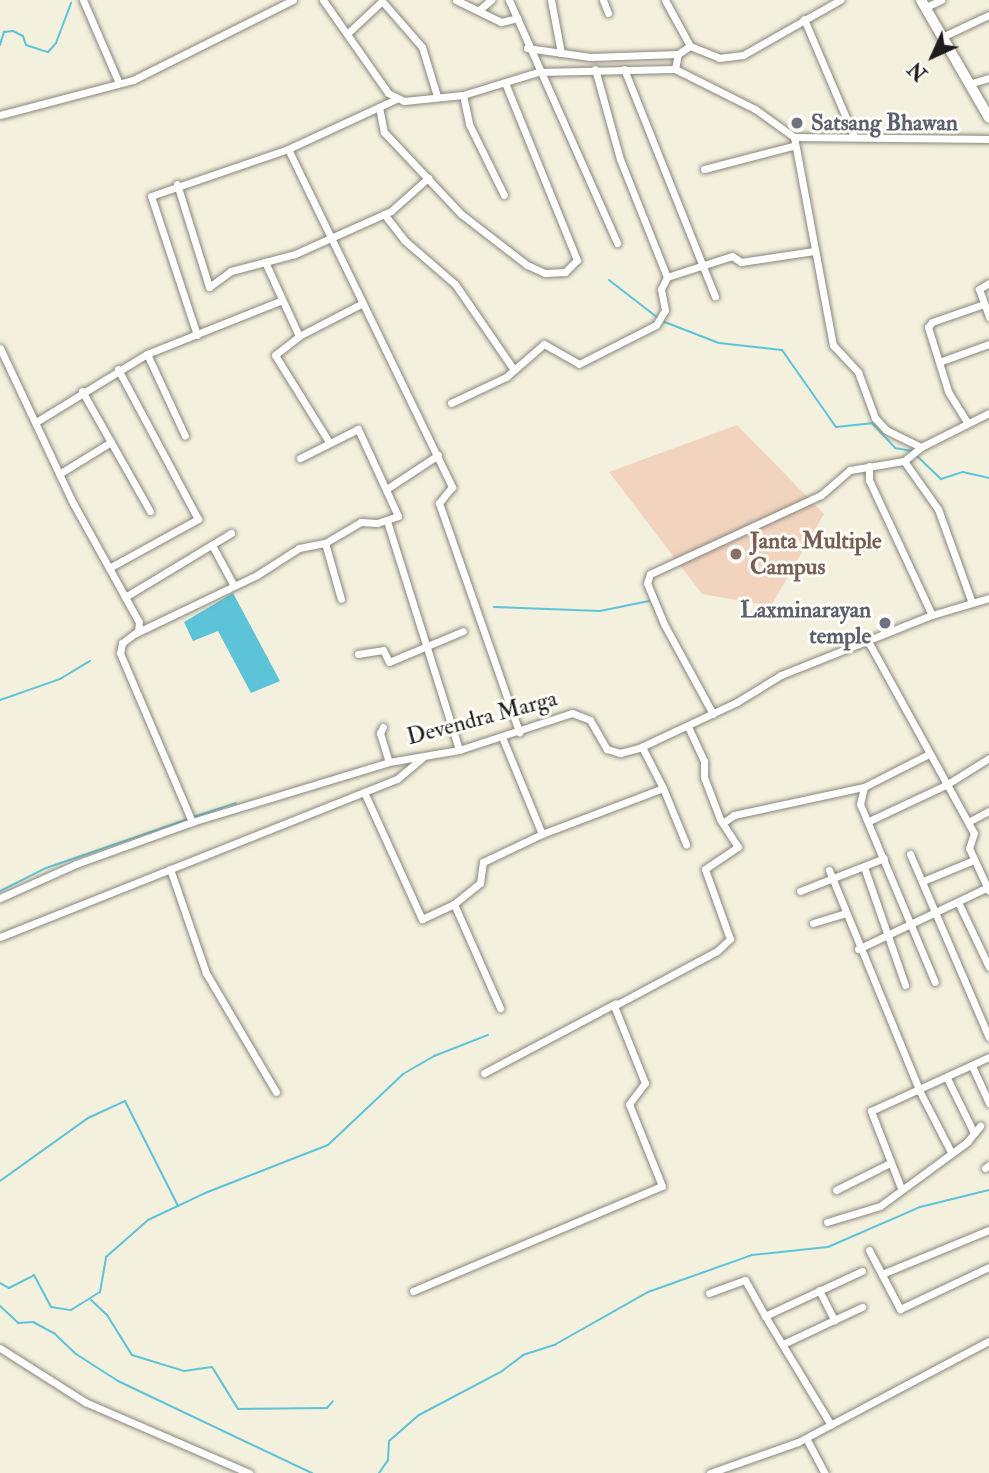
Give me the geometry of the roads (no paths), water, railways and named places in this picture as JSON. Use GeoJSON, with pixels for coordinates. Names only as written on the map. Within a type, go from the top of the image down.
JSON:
{"type":"FeatureCollection","features":[{"type":"Feature","properties":{"kind":"highway"},"geometry":{"type":"LineString","coordinates":[[923,4],[989,118]]}},
{"type":"Feature","properties":{"kind":"street"},"geometry":{"type":"LineString","coordinates":[[83,0],[119,83]]}},
{"type":"Feature","properties":{"kind":"street"},"geometry":{"type":"LineString","coordinates":[[0,116],[119,83],[224,37],[293,0]]}},
{"type":"Feature","properties":{"kind":"street"},"geometry":{"type":"LineString","coordinates":[[323,0],[396,99]]}},
{"type":"Feature","properties":{"kind":"street"},"geometry":{"type":"LineString","coordinates":[[456,0],[502,22],[518,18]]}},
{"type":"Feature","properties":{"kind":"street"},"geometry":{"type":"LineString","coordinates":[[479,10],[491,0]]}},
{"type":"Feature","properties":{"kind":"street"},"geometry":{"type":"LineString","coordinates":[[509,0],[518,18],[527,48],[538,72],[548,81],[617,243]]}},
{"type":"Feature","properties":{"kind":"street"},"geometry":{"type":"LineString","coordinates":[[551,0],[561,53]]}},
{"type":"Feature","properties":{"kind":"street"},"geometry":{"type":"LineString","coordinates":[[603,0],[608,13]]}},
{"type":"Feature","properties":{"kind":"street"},"geometry":{"type":"LineString","coordinates":[[665,0],[690,47],[719,58],[743,55],[840,0]]}},
{"type":"Feature","properties":{"kind":"street"},"geometry":{"type":"LineString","coordinates":[[923,4],[940,0]]}},
{"type":"Feature","properties":{"kind":"street"},"geometry":{"type":"LineString","coordinates":[[349,32],[382,1],[422,47],[437,96]]}},
{"type":"Feature","properties":{"kind":"street"},"geometry":{"type":"LineString","coordinates":[[942,37],[989,15]]}},
{"type":"Feature","properties":{"kind":"street"},"geometry":{"type":"LineString","coordinates":[[804,19],[854,136]]}},
{"type":"Feature","properties":{"kind":"street"},"geometry":{"type":"LineString","coordinates":[[527,48],[590,57],[678,54],[690,47]]}},
{"type":"Feature","properties":{"kind":"street"},"geometry":{"type":"LineString","coordinates":[[675,69],[678,54]]}},
{"type":"Feature","properties":{"kind":"street"},"geometry":{"type":"LineString","coordinates":[[451,403],[514,370],[544,344],[579,364],[656,325],[665,310],[661,289],[667,277],[620,159],[595,69]]}},
{"type":"Feature","properties":{"kind":"street"},"geometry":{"type":"LineString","coordinates":[[624,69],[715,297]]}},
{"type":"Feature","properties":{"kind":"street"},"geometry":{"type":"LineString","coordinates":[[197,335],[151,196],[177,184],[288,149],[396,99],[463,95],[506,85],[538,72],[675,69],[755,109],[794,137],[989,139]]}},
{"type":"Feature","properties":{"kind":"street"},"geometry":{"type":"LineString","coordinates":[[969,84],[989,78]]}},
{"type":"Feature","properties":{"kind":"street"},"geometry":{"type":"LineString","coordinates":[[379,107],[384,132],[461,215],[527,265],[545,273],[565,272],[576,264],[506,85]]}},
{"type":"Feature","properties":{"kind":"street"},"geometry":{"type":"LineString","coordinates":[[463,95],[469,124],[504,195]]}},
{"type":"Feature","properties":{"kind":"street"},"geometry":{"type":"LineString","coordinates":[[794,137],[792,146],[833,345],[858,372],[875,418],[886,430],[919,448]]}},
{"type":"Feature","properties":{"kind":"street"},"geometry":{"type":"LineString","coordinates":[[704,169],[792,146]]}},
{"type":"Feature","properties":{"kind":"street"},"geometry":{"type":"LineString","coordinates":[[288,149],[361,304],[438,455],[452,490],[439,503],[519,732]]}},
{"type":"Feature","properties":{"kind":"street"},"geometry":{"type":"LineString","coordinates":[[177,184],[209,287],[231,271],[265,262],[384,214],[428,178]]}},
{"type":"Feature","properties":{"kind":"street"},"geometry":{"type":"LineString","coordinates":[[384,214],[404,240],[455,284],[514,370]]}},
{"type":"Feature","properties":{"kind":"street"},"geometry":{"type":"LineString","coordinates":[[667,277],[732,256],[741,262],[814,251]]}},
{"type":"Feature","properties":{"kind":"street"},"geometry":{"type":"LineString","coordinates":[[265,262],[280,300],[299,336]]}},
{"type":"Feature","properties":{"kind":"street"},"geometry":{"type":"LineString","coordinates":[[989,282],[979,289],[989,317]]}},
{"type":"Feature","properties":{"kind":"street"},"geometry":{"type":"LineString","coordinates":[[36,422],[82,391],[147,354],[280,300]]}},
{"type":"Feature","properties":{"kind":"street"},"geometry":{"type":"LineString","coordinates":[[329,442],[275,355],[299,336],[361,304]]}},
{"type":"Feature","properties":{"kind":"street"},"geometry":{"type":"LineString","coordinates":[[967,422],[947,391],[929,325],[984,304]]}},
{"type":"Feature","properties":{"kind":"street"},"geometry":{"type":"LineString","coordinates":[[939,362],[989,344]]}},
{"type":"Feature","properties":{"kind":"street"},"geometry":{"type":"LineString","coordinates":[[0,348],[59,474],[140,625],[135,634]]}},
{"type":"Feature","properties":{"kind":"street"},"geometry":{"type":"LineString","coordinates":[[147,354],[185,436]]}},
{"type":"Feature","properties":{"kind":"street"},"geometry":{"type":"LineString","coordinates":[[109,568],[198,519],[118,369]]}},
{"type":"Feature","properties":{"kind":"street"},"geometry":{"type":"LineString","coordinates":[[82,391],[150,511]]}},
{"type":"Feature","properties":{"kind":"street"},"geometry":{"type":"LineString","coordinates":[[712,714],[664,624],[647,577],[821,495],[850,470],[908,459],[919,448],[989,413]]}},
{"type":"Feature","properties":{"kind":"street"},"geometry":{"type":"LineString","coordinates":[[192,822],[120,653],[122,643],[299,548],[325,543],[361,522],[387,521],[398,516],[388,488],[358,429],[300,457]]}},
{"type":"Feature","properties":{"kind":"street"},"geometry":{"type":"LineString","coordinates":[[59,474],[111,442]]}},
{"type":"Feature","properties":{"kind":"street"},"geometry":{"type":"LineString","coordinates":[[388,488],[438,455]]}},
{"type":"Feature","properties":{"kind":"street"},"geometry":{"type":"LineString","coordinates":[[908,459],[938,509],[972,603]]}},
{"type":"Feature","properties":{"kind":"street"},"geometry":{"type":"LineString","coordinates":[[870,466],[869,480],[932,615]]}},
{"type":"Feature","properties":{"kind":"street"},"geometry":{"type":"LineString","coordinates":[[387,521],[459,750]]}},
{"type":"Feature","properties":{"kind":"street"},"geometry":{"type":"LineString","coordinates":[[125,597],[231,533]]}},
{"type":"Feature","properties":{"kind":"street"},"geometry":{"type":"LineString","coordinates":[[325,543],[341,599]]}},
{"type":"Feature","properties":{"kind":"street"},"geometry":{"type":"LineString","coordinates":[[212,545],[233,584]]}},
{"type":"Feature","properties":{"kind":"street","name":"Devendra Marga"},"geometry":{"type":"LineString","coordinates":[[0,898],[76,864],[192,822],[389,762],[459,750],[579,713],[590,720],[607,749],[620,753],[642,747],[712,714],[755,687],[869,643],[932,615],[989,598]]}},
{"type":"Feature","properties":{"kind":"street"},"geometry":{"type":"LineString","coordinates":[[358,654],[383,650],[389,662],[463,631]]}},
{"type":"Feature","properties":{"kind":"street"},"geometry":{"type":"LineString","coordinates":[[858,949],[988,889],[969,848],[974,833],[869,643]]}},
{"type":"Feature","properties":{"kind":"street"},"geometry":{"type":"LineString","coordinates":[[484,1073],[728,942],[705,869],[738,850],[704,778],[704,761],[688,726]]}},
{"type":"Feature","properties":{"kind":"street"},"geometry":{"type":"LineString","coordinates":[[383,727],[380,733],[389,762]]}},
{"type":"Feature","properties":{"kind":"street"},"geometry":{"type":"LineString","coordinates":[[502,737],[542,834]]}},
{"type":"Feature","properties":{"kind":"street"},"geometry":{"type":"LineString","coordinates":[[642,747],[663,788],[686,844]]}},
{"type":"Feature","properties":{"kind":"street"},"geometry":{"type":"LineString","coordinates":[[724,822],[734,815],[864,787],[929,754]]}},
{"type":"Feature","properties":{"kind":"street"},"geometry":{"type":"LineString","coordinates":[[0,937],[397,779],[423,757]]}},
{"type":"Feature","properties":{"kind":"street"},"geometry":{"type":"LineString","coordinates":[[869,821],[946,785],[989,758]]}},
{"type":"Feature","properties":{"kind":"street"},"geometry":{"type":"LineString","coordinates":[[864,787],[860,804],[935,982]]}},
{"type":"Feature","properties":{"kind":"street"},"geometry":{"type":"LineString","coordinates":[[364,792],[422,919],[454,904],[480,883],[483,862],[542,834],[663,788]]}},
{"type":"Feature","properties":{"kind":"street"},"geometry":{"type":"LineString","coordinates":[[968,822],[989,811]]}},
{"type":"Feature","properties":{"kind":"street"},"geometry":{"type":"LineString","coordinates":[[910,854],[938,912],[989,1037]]}},
{"type":"Feature","properties":{"kind":"street"},"geometry":{"type":"LineString","coordinates":[[800,891],[884,858]]}},
{"type":"Feature","properties":{"kind":"street"},"geometry":{"type":"LineString","coordinates":[[923,881],[974,860]]}},
{"type":"Feature","properties":{"kind":"street"},"geometry":{"type":"LineString","coordinates":[[864,867],[905,985]]}},
{"type":"Feature","properties":{"kind":"street"},"geometry":{"type":"LineString","coordinates":[[170,869],[206,973],[276,1092]]}},
{"type":"Feature","properties":{"kind":"street"},"geometry":{"type":"LineString","coordinates":[[829,870],[858,949],[920,1091],[951,1152]]}},
{"type":"Feature","properties":{"kind":"street"},"geometry":{"type":"LineString","coordinates":[[958,902],[988,970]]}},
{"type":"Feature","properties":{"kind":"street"},"geometry":{"type":"LineString","coordinates":[[454,904],[500,1008]]}},
{"type":"Feature","properties":{"kind":"street"},"geometry":{"type":"LineString","coordinates":[[813,923],[845,913]]}},
{"type":"Feature","properties":{"kind":"street"},"geometry":{"type":"LineString","coordinates":[[413,1291],[662,1186],[631,1109],[630,1100],[642,1091],[645,1083],[616,1003]]}},
{"type":"Feature","properties":{"kind":"street"},"geometry":{"type":"LineString","coordinates":[[901,1188],[870,1113],[989,1058]]}},
{"type":"Feature","properties":{"kind":"street"},"geometry":{"type":"LineString","coordinates":[[972,1066],[989,1103]]}},
{"type":"Feature","properties":{"kind":"street"},"geometry":{"type":"LineString","coordinates":[[947,1078],[974,1133]]}},
{"type":"Feature","properties":{"kind":"street"},"geometry":{"type":"LineString","coordinates":[[827,1222],[880,1206],[951,1152],[980,1126]]}},
{"type":"Feature","properties":{"kind":"street"},"geometry":{"type":"LineString","coordinates":[[836,1190],[890,1163]]}},
{"type":"Feature","properties":{"kind":"street"},"geometry":{"type":"LineString","coordinates":[[881,1275],[989,1230]]}},
{"type":"Feature","properties":{"kind":"street"},"geometry":{"type":"LineString","coordinates":[[869,1250],[900,1309],[989,1267]]}},
{"type":"Feature","properties":{"kind":"street"},"geometry":{"type":"LineString","coordinates":[[765,1315],[862,1271]]}},
{"type":"Feature","properties":{"kind":"street"},"geometry":{"type":"LineString","coordinates":[[709,1293],[745,1280],[831,1425]]}},
{"type":"Feature","properties":{"kind":"street"},"geometry":{"type":"LineString","coordinates":[[819,1290],[834,1320]]}},
{"type":"Feature","properties":{"kind":"street"},"geometry":{"type":"LineString","coordinates":[[783,1345],[862,1307]]}},
{"type":"Feature","properties":{"kind":"street"},"geometry":{"type":"LineString","coordinates":[[710,1473],[806,1438],[989,1341]]}},
{"type":"Feature","properties":{"kind":"street"},"geometry":{"type":"LineString","coordinates":[[0,1348],[94,1406],[249,1473]]}},
{"type":"Feature","properties":{"kind":"street"},"geometry":{"type":"LineString","coordinates":[[806,1438],[825,1473]]}},
{"type":"Feature","properties":{"kind":"water"},"geometry":{"type":"Polygon","coordinates":[[[233,593],[280,681],[251,693],[218,631],[193,641],[184,622],[233,593]]]}},
{"type":"Feature","properties":{"kind":"waterway"},"geometry":{"type":"LineString","coordinates":[[0,45],[4,32],[13,31],[23,36],[26,45],[48,52],[56,43],[71,3]]}},
{"type":"Feature","properties":{"kind":"waterway"},"geometry":{"type":"LineString","coordinates":[[609,280],[658,318]]}},
{"type":"Feature","properties":{"kind":"waterway"},"geometry":{"type":"LineString","coordinates":[[662,321],[719,343],[782,350],[836,427],[872,423],[895,448],[912,451]]}},
{"type":"Feature","properties":{"kind":"waterway"},"geometry":{"type":"LineString","coordinates":[[916,455],[941,479],[963,472],[989,478]]}},
{"type":"Feature","properties":{"kind":"waterway"},"geometry":{"type":"LineString","coordinates":[[494,607],[600,611],[649,601]]}},
{"type":"Feature","properties":{"kind":"waterway"},"geometry":{"type":"LineString","coordinates":[[0,700],[60,679],[90,661]]}},
{"type":"Feature","properties":{"kind":"waterway"},"geometry":{"type":"LineString","coordinates":[[193,817],[236,803]]}},
{"type":"Feature","properties":{"kind":"waterway"},"geometry":{"type":"LineString","coordinates":[[0,891],[46,868],[188,819]]}},
{"type":"Feature","properties":{"kind":"waterway"},"geometry":{"type":"LineString","coordinates":[[0,1283],[9,1288],[34,1275],[51,1307],[71,1310],[100,1292],[106,1257],[148,1220],[205,1193],[328,1145],[403,1074],[434,1056],[488,1035]]}},
{"type":"Feature","properties":{"kind":"waterway"},"geometry":{"type":"LineString","coordinates":[[0,1181],[88,1118],[125,1101],[178,1206]]}},
{"type":"Feature","properties":{"kind":"waterway"},"geometry":{"type":"LineString","coordinates":[[379,1473],[388,1460],[389,1441],[419,1415],[502,1371],[523,1355],[556,1344],[648,1292],[752,1255],[828,1247],[920,1207],[989,1190]]}},
{"type":"Feature","properties":{"kind":"waterway"},"geometry":{"type":"LineString","coordinates":[[91,1300],[107,1315],[132,1355],[184,1371],[212,1367],[238,1409],[327,1408],[333,1401]]}},
{"type":"Feature","properties":{"kind":"waterway"},"geometry":{"type":"LineString","coordinates":[[0,1306],[18,1323],[33,1322],[54,1333],[76,1354],[118,1381],[312,1473]]}},
{"type":"Feature","properties":{"kind":"place","name":"Satsang Bhawan"},"geometry":{"type":"Point","coordinates":[797,123]}},
{"type":"Feature","properties":{"kind":"place","name":"Janta Multiple Campus"},"geometry":{"type":"Point","coordinates":[736,554]}},
{"type":"Feature","properties":{"kind":"place","name":"Laxminarayan temple"},"geometry":{"type":"Point","coordinates":[885,623]}}]}
